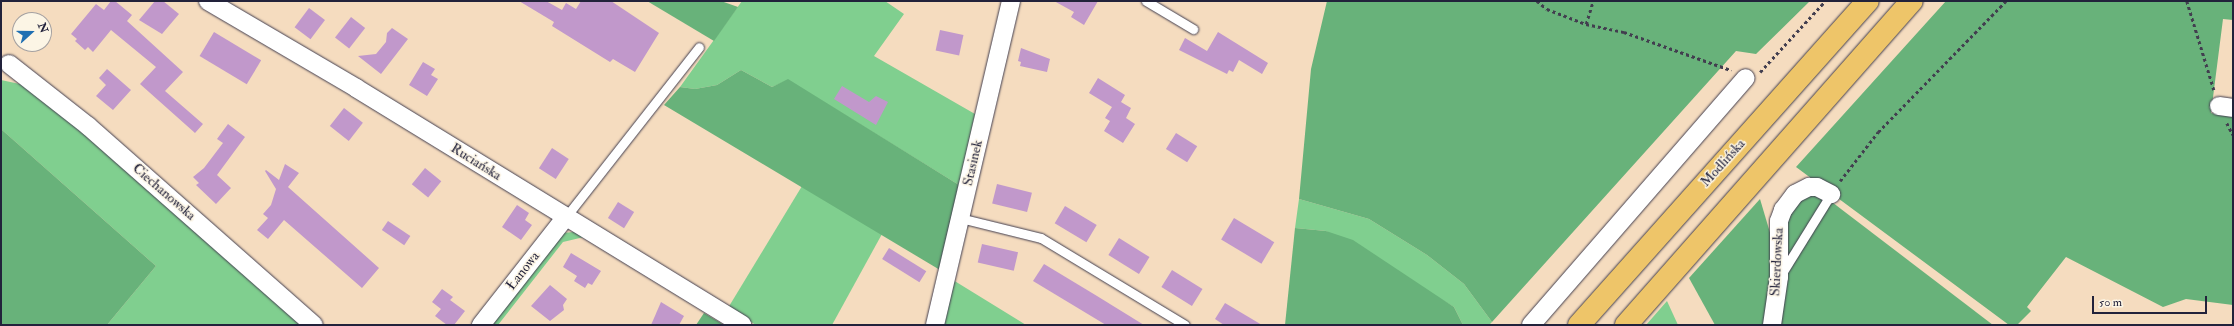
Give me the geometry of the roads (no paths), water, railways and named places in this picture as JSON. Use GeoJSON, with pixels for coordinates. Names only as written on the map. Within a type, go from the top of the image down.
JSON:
{"type":"FeatureCollection","features":[{"type":"Feature","properties":{"kind":"main road","name":"Modlińska"},"geometry":{"type":"LineString","coordinates":[[1579,325],[1868,1]]}},
{"type":"Feature","properties":{"kind":"main road"},"geometry":{"type":"LineString","coordinates":[[1626,325],[1912,1]]}},
{"type":"Feature","properties":{"kind":"street","name":"Ruciańska"},"geometry":{"type":"LineString","coordinates":[[208,1],[356,88],[742,325]]}},
{"type":"Feature","properties":{"kind":"street","name":"Stasinek"},"geometry":{"type":"LineString","coordinates":[[935,325],[1011,1]]}},
{"type":"Feature","properties":{"kind":"street","name":"Ciechanowska"},"geometry":{"type":"LineString","coordinates":[[9,64],[88,126],[314,325]]}},
{"type":"Feature","properties":{"kind":"street"},"geometry":{"type":"LineString","coordinates":[[1531,325],[1746,78]]}},
{"type":"Feature","properties":{"kind":"street","name":"Skierdowska"},"geometry":{"type":"LineString","coordinates":[[1772,325],[1779,277],[1779,221],[1783,210],[1795,194],[1809,187],[1817,187],[1831,194]]}},
{"type":"Feature","properties":{"kind":"street","name":"Łanowa"},"geometry":{"type":"LineString","coordinates":[[481,325],[566,218]]}},
{"type":"Feature","properties":{"kind":"lane"},"geometry":{"type":"LineString","coordinates":[[1146,1],[1193,29]]}},
{"type":"Feature","properties":{"kind":"lane"},"geometry":{"type":"LineString","coordinates":[[566,218],[699,47]]}},
{"type":"Feature","properties":{"kind":"lane"},"geometry":{"type":"LineString","coordinates":[[1779,277],[1831,194]]}},
{"type":"Feature","properties":{"kind":"lane"},"geometry":{"type":"LineString","coordinates":[[960,218],[1041,238],[1184,325]]}}]}
